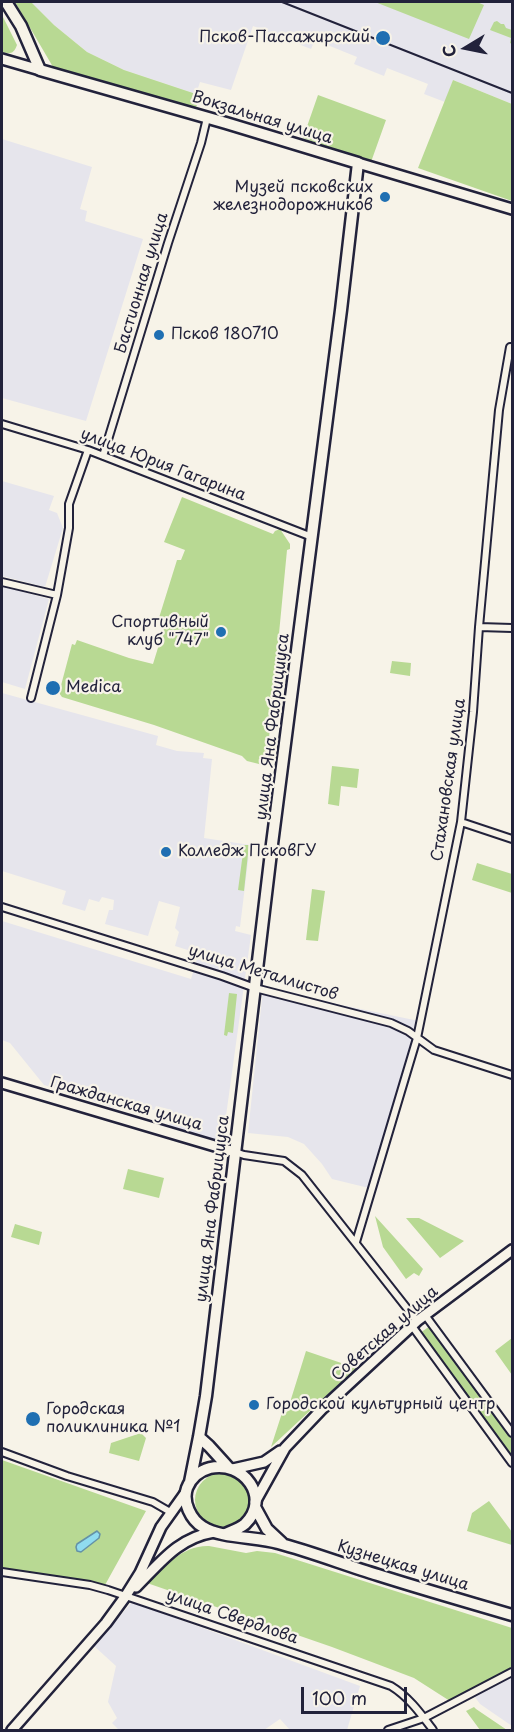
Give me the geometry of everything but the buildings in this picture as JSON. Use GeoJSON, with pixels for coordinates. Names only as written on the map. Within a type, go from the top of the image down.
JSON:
{"type":"FeatureCollection","features":[{"type":"Feature","properties":{"kind":"main road"},"geometry":{"type":"LineString","coordinates":[[6,2],[21,26],[40,70]]}},
{"type":"Feature","properties":{"kind":"main road","name":"Вокзальная улица"},"geometry":{"type":"LineString","coordinates":[[40,70],[358,163]]}},
{"type":"Feature","properties":{"kind":"main road","name":"улица Яна Фабрициуса"},"geometry":{"type":"LineString","coordinates":[[188,1487],[206,1396],[358,163]]}},
{"type":"Feature","properties":{"kind":"main road"},"geometry":{"type":"LineString","coordinates":[[199,1437],[231,1468],[241,1473],[252,1486],[255,1494],[255,1505],[251,1516],[244,1524],[220,1533],[204,1528],[196,1522],[187,1503],[188,1487],[203,1470],[211,1467],[231,1468]]}},
{"type":"Feature","properties":{"kind":"main road","name":"Кузнецкая улица"},"geometry":{"type":"LineString","coordinates":[[255,1505],[271,1534],[285,1545]]}},
{"type":"Feature","properties":{"kind":"main road","name":"Кузнецкая улица"},"geometry":{"type":"LineString","coordinates":[[220,1533],[285,1545],[513,1615]]}},
{"type":"Feature","properties":{"kind":"street","name":"Вокзальная улица"},"geometry":{"type":"LineString","coordinates":[[2,59],[40,70]]}},
{"type":"Feature","properties":{"kind":"street","name":"Бастионная улица"},"geometry":{"type":"LineString","coordinates":[[103,456],[207,118]]}},
{"type":"Feature","properties":{"kind":"street","name":"Вокзальная улица"},"geometry":{"type":"LineString","coordinates":[[358,163],[513,209]]}},
{"type":"Feature","properties":{"kind":"street","name":"Стахановская улица"},"geometry":{"type":"LineString","coordinates":[[356,1242],[417,1038],[460,822],[473,712],[499,410],[510,347]]}},
{"type":"Feature","properties":{"kind":"street","name":"улица Юрия Гагарина"},"geometry":{"type":"LineString","coordinates":[[2,424],[88,450],[312,537]]}},
{"type":"Feature","properties":{"kind":"street"},"geometry":{"type":"LineString","coordinates":[[31,698],[57,595],[69,528],[69,504],[88,450]]}},
{"type":"Feature","properties":{"kind":"street"},"geometry":{"type":"LineString","coordinates":[[2,582],[57,595]]}},
{"type":"Feature","properties":{"kind":"street"},"geometry":{"type":"LineString","coordinates":[[479,627],[513,628]]}},
{"type":"Feature","properties":{"kind":"street"},"geometry":{"type":"LineString","coordinates":[[460,822],[513,839]]}},
{"type":"Feature","properties":{"kind":"street","name":"улица Металлистов"},"geometry":{"type":"LineString","coordinates":[[2,907],[255,988],[391,1023],[434,1050],[513,1075]]}},
{"type":"Feature","properties":{"kind":"street","name":"Гражданская улица"},"geometry":{"type":"LineString","coordinates":[[2,1083],[243,1155],[284,1161],[302,1175],[356,1242],[513,1463]]}},
{"type":"Feature","properties":{"kind":"street","name":"Советская улица"},"geometry":{"type":"LineString","coordinates":[[231,1468],[264,1462],[285,1448],[323,1408],[414,1323],[513,1250]]}},
{"type":"Feature","properties":{"kind":"street"},"geometry":{"type":"LineString","coordinates":[[425,1315],[513,1433]]}},
{"type":"Feature","properties":{"kind":"street","name":"Советская улица"},"geometry":{"type":"LineString","coordinates":[[255,1505],[285,1448]]}},
{"type":"Feature","properties":{"kind":"street"},"geometry":{"type":"LineString","coordinates":[[2,1452],[67,1476],[153,1502],[172,1513]]}},
{"type":"Feature","properties":{"kind":"street"},"geometry":{"type":"LineString","coordinates":[[12,1731],[106,1623],[125,1597],[140,1573],[161,1527],[188,1487]]}},
{"type":"Feature","properties":{"kind":"street"},"geometry":{"type":"LineString","coordinates":[[125,1597],[176,1548],[199,1534],[220,1533]]}},
{"type":"Feature","properties":{"kind":"street","name":"улица Свердлова"},"geometry":{"type":"LineString","coordinates":[[2,1572],[90,1585],[168,1609],[391,1686],[401,1692],[433,1731]]}},
{"type":"Feature","properties":{"kind":"street"},"geometry":{"type":"LineString","coordinates":[[388,1731],[424,1718],[513,1672]]}},
{"type":"Feature","properties":{"kind":"shaded area"},"geometry":{"type":"Polygon","coordinates":[[[31,2],[512,2],[512,104],[453,80],[445,102],[424,94],[428,84],[387,68],[384,76],[354,64],[357,57],[315,40],[311,49],[253,26],[231,90],[200,82],[196,94],[124,70],[87,52],[54,25],[31,2]]]}},
{"type":"Feature","properties":{"kind":"shaded area"},"geometry":{"type":"Polygon","coordinates":[[[2,139],[92,167],[80,209],[87,211],[85,221],[143,239],[86,421],[2,398],[2,139]]]}},
{"type":"Feature","properties":{"kind":"shaded area"},"geometry":{"type":"Polygon","coordinates":[[[2,481],[54,496],[49,510],[57,513],[63,528],[45,587],[2,576],[2,481]]]}},
{"type":"Feature","properties":{"kind":"shaded area"},"geometry":{"type":"Polygon","coordinates":[[[2,586],[49,599],[25,689],[2,682],[2,586]]]}},
{"type":"Feature","properties":{"kind":"shaded area"},"geometry":{"type":"Polygon","coordinates":[[[2,693],[158,736],[156,745],[177,751],[204,753],[203,758],[212,759],[204,838],[250,845],[240,927],[236,926],[235,931],[251,935],[221,1152],[167,1136],[172,1110],[156,1106],[154,1110],[144,1107],[143,1109],[126,1105],[121,1101],[116,1102],[114,1108],[44,1085],[10,1043],[2,1040],[2,921],[191,979],[197,959],[225,968],[226,962],[175,946],[179,932],[175,928],[180,907],[159,901],[148,936],[105,924],[109,910],[113,910],[114,900],[102,897],[99,902],[89,899],[85,911],[62,904],[66,891],[2,871],[2,693]]]}},
{"type":"Feature","properties":{"kind":"shaded area"},"geometry":{"type":"Polygon","coordinates":[[[263,989],[424,1022],[377,1190],[332,1179],[304,1144],[288,1137],[248,1133],[263,989]]]}},
{"type":"Feature","properties":{"kind":"shaded area"},"geometry":{"type":"Polygon","coordinates":[[[132,1602],[360,1686],[347,1730],[290,1730],[280,1719],[264,1730],[119,1730],[112,1723],[117,1718],[108,1702],[116,1666],[94,1646],[132,1602]]]}},
{"type":"Feature","properties":{"kind":"shaded area"},"geometry":{"type":"Polygon","coordinates":[[[512,1671],[512,1726],[480,1704],[472,1693],[512,1671]]]}},
{"type":"Feature","properties":{"kind":"green space"},"geometry":{"type":"Polygon","coordinates":[[[15,2],[31,2],[54,25],[87,52],[124,70],[196,94],[199,101],[195,109],[53,67],[15,2]]]}},
{"type":"Feature","properties":{"kind":"green space"},"geometry":{"type":"Polygon","coordinates":[[[375,2],[477,2],[484,5],[469,39],[375,2]]]}},
{"type":"Feature","properties":{"kind":"green space"},"geometry":{"type":"Polygon","coordinates":[[[2,15],[17,45],[11,53],[2,52],[2,15]]]}},
{"type":"Feature","properties":{"kind":"green space"},"geometry":{"type":"Polygon","coordinates":[[[497,21],[512,30],[512,44],[510,43],[511,38],[490,30],[497,21]]]}},
{"type":"Feature","properties":{"kind":"green space"},"geometry":{"type":"Polygon","coordinates":[[[453,80],[512,104],[512,201],[418,168],[453,80]]]}},
{"type":"Feature","properties":{"kind":"green space"},"geometry":{"type":"Polygon","coordinates":[[[318,95],[386,120],[371,162],[303,138],[318,95]]]}},
{"type":"Feature","properties":{"kind":"green space","name":"Спортивный клуб \"747\""},"geometry":{"type":"Polygon","coordinates":[[[182,497],[273,534],[280,529],[290,544],[290,549],[287,550],[267,766],[247,761],[242,756],[154,725],[62,697],[59,693],[72,644],[75,645],[77,640],[153,664],[165,625],[158,621],[177,560],[181,560],[185,550],[164,542],[182,497]]]}},
{"type":"Feature","properties":{"kind":"green space"},"geometry":{"type":"Polygon","coordinates":[[[392,661],[411,663],[410,676],[390,673],[392,661]]]}},
{"type":"Feature","properties":{"kind":"green space"},"geometry":{"type":"Polygon","coordinates":[[[332,766],[359,769],[357,788],[341,786],[339,806],[328,804],[332,766]]]}},
{"type":"Feature","properties":{"kind":"green space"},"geometry":{"type":"Polygon","coordinates":[[[244,845],[249,845],[244,891],[238,890],[244,845]]]}},
{"type":"Feature","properties":{"kind":"green space"},"geometry":{"type":"Polygon","coordinates":[[[477,863],[512,874],[512,893],[472,880],[477,863]]]}},
{"type":"Feature","properties":{"kind":"green space"},"geometry":{"type":"Polygon","coordinates":[[[312,889],[325,891],[318,941],[306,940],[312,889]]]}},
{"type":"Feature","properties":{"kind":"green space"},"geometry":{"type":"Polygon","coordinates":[[[229,993],[237,994],[233,1033],[228,1032],[227,1036],[224,1035],[229,993]]]}},
{"type":"Feature","properties":{"kind":"green space"},"geometry":{"type":"Polygon","coordinates":[[[128,1169],[164,1178],[159,1198],[123,1189],[128,1169]]]}},
{"type":"Feature","properties":{"kind":"green space"},"geometry":{"type":"Polygon","coordinates":[[[375,1216],[423,1269],[419,1276],[414,1273],[406,1279],[383,1247],[375,1216]]]}},
{"type":"Feature","properties":{"kind":"green space"},"geometry":{"type":"Polygon","coordinates":[[[406,1218],[419,1218],[464,1241],[440,1258],[406,1218]]]}},
{"type":"Feature","properties":{"kind":"green space"},"geometry":{"type":"Polygon","coordinates":[[[15,1224],[42,1232],[39,1245],[11,1237],[15,1224]]]}},
{"type":"Feature","properties":{"kind":"green space"},"geometry":{"type":"Polygon","coordinates":[[[430,1326],[512,1438],[512,1458],[420,1333],[430,1326]]]}},
{"type":"Feature","properties":{"kind":"green space"},"geometry":{"type":"Polygon","coordinates":[[[512,1338],[512,1375],[495,1351],[512,1338]]]}},
{"type":"Feature","properties":{"kind":"green space"},"geometry":{"type":"Polygon","coordinates":[[[306,1351],[356,1368],[271,1447],[282,1413],[287,1412],[306,1351]]]}},
{"type":"Feature","properties":{"kind":"green space"},"geometry":{"type":"Polygon","coordinates":[[[141,1433],[146,1438],[139,1461],[109,1453],[111,1443],[141,1433]]]}},
{"type":"Feature","properties":{"kind":"green space"},"geometry":{"type":"Polygon","coordinates":[[[2,1460],[146,1511],[105,1585],[2,1568],[2,1460]]]}},
{"type":"Feature","properties":{"kind":"green space"},"geometry":{"type":"Polygon","coordinates":[[[222,1473],[232,1475],[241,1481],[247,1490],[249,1500],[247,1510],[241,1519],[232,1525],[222,1527],[212,1525],[203,1519],[197,1510],[195,1500],[197,1490],[203,1481],[212,1475],[222,1473]]]}},
{"type":"Feature","properties":{"kind":"green space"},"geometry":{"type":"Polygon","coordinates":[[[489,1501],[512,1532],[512,1545],[467,1531],[472,1513],[489,1501]]]}},
{"type":"Feature","properties":{"kind":"green space"},"geometry":{"type":"Polygon","coordinates":[[[209,1546],[246,1553],[257,1551],[275,1553],[512,1628],[512,1671],[453,1703],[414,1678],[147,1583],[182,1553],[209,1546]]]}},
{"type":"Feature","properties":{"kind":"green space"},"geometry":{"type":"Polygon","coordinates":[[[474,1707],[507,1730],[480,1730],[466,1711],[474,1707]]]}},
{"type":"Feature","properties":{"kind":"water"},"geometry":{"type":"Polygon","coordinates":[[[97,1531],[100,1534],[99,1538],[81,1552],[77,1551],[77,1544],[97,1531]]]}},
{"type":"Feature","properties":{"kind":"railway"},"geometry":{"type":"LineString","coordinates":[[282,2],[512,93]]}},
{"type":"Feature","properties":{"kind":"place","name":"Псков-Пассажирский"},"geometry":{"type":"Point","coordinates":[383,38]}},
{"type":"Feature","properties":{"kind":"place","name":"Музей псковских железнодорожников"},"geometry":{"type":"Point","coordinates":[385,197]}},
{"type":"Feature","properties":{"kind":"place","name":"Псков 180710"},"geometry":{"type":"Point","coordinates":[159,335]}},
{"type":"Feature","properties":{"kind":"place","name":"Спортивный клуб \"747\""},"geometry":{"type":"Point","coordinates":[221,632]}},
{"type":"Feature","properties":{"kind":"place","name":"Medica"},"geometry":{"type":"Point","coordinates":[53,688]}},
{"type":"Feature","properties":{"kind":"place","name":"Колледж ПсковГУ"},"geometry":{"type":"Point","coordinates":[166,852]}},
{"type":"Feature","properties":{"kind":"place","name":"Городской культурный центр"},"geometry":{"type":"Point","coordinates":[254,1405]}},
{"type":"Feature","properties":{"kind":"place","name":"Городская поликлиника №1"},"geometry":{"type":"Point","coordinates":[33,1419]}}]}
